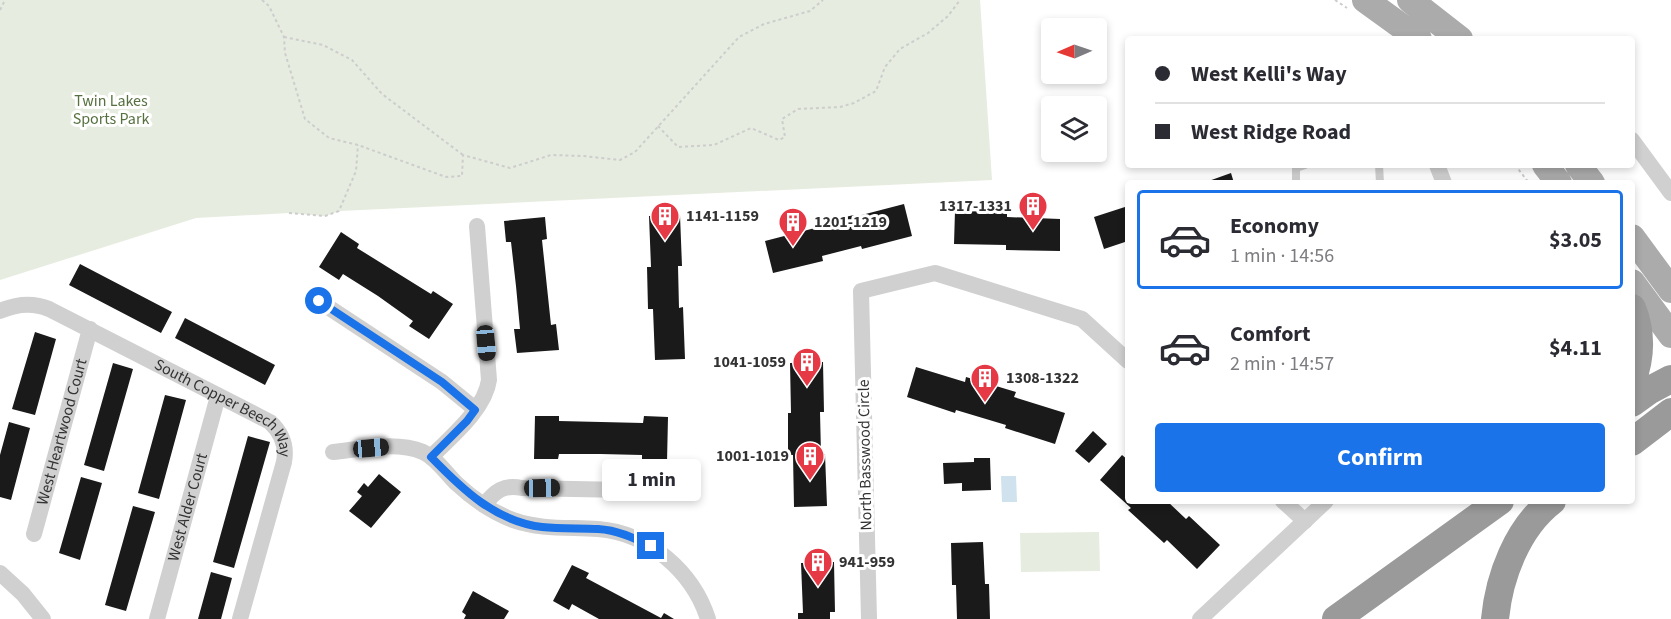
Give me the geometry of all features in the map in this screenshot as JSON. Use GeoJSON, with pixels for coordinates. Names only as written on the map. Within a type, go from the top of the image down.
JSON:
{"type":"FeatureCollection","features":[{"type":"Feature","properties":{"kind":"highway"},"geometry":{"type":"LineString","coordinates":[[1635,322],[1640,344],[1639,360],[1635,372]]}},
{"type":"Feature","properties":{"kind":"highway"},"geometry":{"type":"LineString","coordinates":[[1635,401],[1671,379]]}},
{"type":"Feature","properties":{"kind":"highway"},"geometry":{"type":"LineString","coordinates":[[1636,439],[1671,412]]}},
{"type":"Feature","properties":{"kind":"highway"},"geometry":{"type":"LineString","coordinates":[[1636,439],[1671,431]]}},
{"type":"Feature","properties":{"kind":"highway"},"geometry":{"type":"LineString","coordinates":[[1336,619],[1496,504]]}},
{"type":"Feature","properties":{"kind":"highway"},"geometry":{"type":"LineString","coordinates":[[1495,619],[1497,598],[1505,570],[1531,523],[1549,504]]}},
{"type":"Feature","properties":{"kind":"main road"},"geometry":{"type":"LineString","coordinates":[[1365,0],[1415,36]]}},
{"type":"Feature","properties":{"kind":"main road"},"geometry":{"type":"LineString","coordinates":[[1410,0],[1456,36]]}},
{"type":"Feature","properties":{"kind":"main road"},"geometry":{"type":"LineString","coordinates":[[1547,168],[1557,180]]}},
{"type":"Feature","properties":{"kind":"main road"},"geometry":{"type":"LineString","coordinates":[[1580,168],[1590,180]]}},
{"type":"Feature","properties":{"kind":"main road"},"geometry":{"type":"LineString","coordinates":[[1635,241],[1671,290]]}},
{"type":"Feature","properties":{"kind":"main road"},"geometry":{"type":"LineString","coordinates":[[1635,286],[1671,335]]}},
{"type":"Feature","properties":{"kind":"street"},"geometry":{"type":"LineString","coordinates":[[1635,144],[1671,194]]}},
{"type":"Feature","properties":{"kind":"street"},"geometry":{"type":"LineString","coordinates":[[431,457],[467,421],[488,388],[477,226]]}},
{"type":"Feature","properties":{"kind":"street","name":"North Basswood Circle"},"geometry":{"type":"LineString","coordinates":[[869,619],[861,291],[936,273],[1082,320],[1125,358]]}},
{"type":"Feature","properties":{"kind":"street"},"geometry":{"type":"LineString","coordinates":[[319,301],[442,382],[475,410]]}},
{"type":"Feature","properties":{"kind":"street","name":"South Copper Beech Way"},"geometry":{"type":"LineString","coordinates":[[0,311],[17,305],[41,306],[270,422],[280,434],[286,452],[240,619]]}},
{"type":"Feature","properties":{"kind":"street","name":"West Heartwood Court"},"geometry":{"type":"LineString","coordinates":[[34,534],[90,329]]}},
{"type":"Feature","properties":{"kind":"street","name":"West Alder Court"},"geometry":{"type":"LineString","coordinates":[[157,619],[218,396]]}},
{"type":"Feature","properties":{"kind":"street"},"geometry":{"type":"LineString","coordinates":[[333,452],[403,447],[424,452],[484,505],[508,518],[528,525],[599,529],[637,539],[663,555],[684,575],[701,602],[708,619]]}},
{"type":"Feature","properties":{"kind":"street"},"geometry":{"type":"LineString","coordinates":[[484,505],[499,490],[513,486],[676,490]]}},
{"type":"Feature","properties":{"kind":"street"},"geometry":{"type":"LineString","coordinates":[[1286,504],[1305,521]]}},
{"type":"Feature","properties":{"kind":"street"},"geometry":{"type":"LineString","coordinates":[[1200,619],[1323,504]]}},
{"type":"Feature","properties":{"kind":"street"},"geometry":{"type":"LineString","coordinates":[[0,573],[23,594],[43,619]]}},
{"type":"Feature","properties":{"kind":"path"},"geometry":{"type":"LineString","coordinates":[[0,10],[5,0]]}},
{"type":"Feature","properties":{"kind":"path"},"geometry":{"type":"LineString","coordinates":[[262,0],[269,6],[284,38],[285,53],[305,119],[329,138],[358,145],[446,177],[462,176],[463,155]]}},
{"type":"Feature","properties":{"kind":"path"},"geometry":{"type":"LineString","coordinates":[[284,38],[323,45],[352,60],[382,94],[463,155],[510,168],[551,155],[621,160],[635,152],[739,37],[764,24],[810,11],[823,0]]}},
{"type":"Feature","properties":{"kind":"path"},"geometry":{"type":"LineString","coordinates":[[658,126],[678,147],[714,145],[751,128],[778,140],[785,137],[782,119],[798,109],[840,107],[854,103],[876,91],[885,67],[900,49],[928,33],[948,16],[960,0]]}},
{"type":"Feature","properties":{"kind":"path"},"geometry":{"type":"LineString","coordinates":[[289,213],[325,216],[339,211],[356,171],[358,145]]}},
{"type":"Feature","properties":{"kind":"path"},"geometry":{"type":"LineString","coordinates":[[1517,168],[1527,180]]}},
{"type":"Feature","properties":{"kind":"green space","name":"Twin Lakes Sports Park"},"geometry":{"type":"Polygon","coordinates":[[[0,0],[980,0],[992,180],[340,211],[325,216],[289,213],[196,218],[0,280],[0,0]]]}},
{"type":"Feature","properties":{"kind":"green space"},"geometry":{"type":"Polygon","coordinates":[[[1099,532],[1100,571],[1021,572],[1020,533],[1099,532]]]}},
{"type":"Feature","properties":{"kind":"water"},"geometry":{"type":"Polygon","coordinates":[[[1001,476],[1016,476],[1017,502],[1002,502],[1001,476]]]}},
{"type":"Feature","properties":{"kind":"building"},"geometry":{"type":"Polygon","coordinates":[[[1231,173],[1233,180],[1211,180],[1231,173]]]}},
{"type":"Feature","properties":{"kind":"building"},"geometry":{"type":"Polygon","coordinates":[[[904,204],[912,236],[862,249],[861,246],[822,256],[823,261],[773,273],[765,241],[815,228],[814,224],[854,215],[854,217],[904,204]]]}},
{"type":"Feature","properties":{"kind":"building"},"geometry":{"type":"Polygon","coordinates":[[[1125,207],[1125,242],[1104,249],[1094,217],[1125,207]]]}},
{"type":"Feature","properties":{"kind":"building"},"geometry":{"type":"Polygon","coordinates":[[[955,211],[1007,212],[1007,217],[1060,219],[1060,251],[1006,250],[1006,245],[954,244],[955,211]]]}},
{"type":"Feature","properties":{"kind":"building"},"geometry":{"type":"Polygon","coordinates":[[[680,215],[682,266],[678,266],[679,308],[683,307],[685,359],[655,360],[653,309],[648,309],[647,267],[651,267],[649,216],[680,215]]]}},
{"type":"Feature","properties":{"kind":"building"},"geometry":{"type":"Polygon","coordinates":[[[545,217],[547,239],[542,240],[551,325],[556,324],[559,350],[517,353],[514,329],[520,329],[516,286],[511,242],[506,242],[504,221],[545,217]]]}},
{"type":"Feature","properties":{"kind":"building"},"geometry":{"type":"Polygon","coordinates":[[[341,232],[359,244],[357,248],[431,294],[433,291],[453,304],[429,339],[409,326],[413,321],[378,296],[343,274],[339,280],[319,267],[341,232]]]}},
{"type":"Feature","properties":{"kind":"building"},"geometry":{"type":"Polygon","coordinates":[[[80,264],[172,312],[161,333],[69,285],[80,264]]]}},
{"type":"Feature","properties":{"kind":"building"},"geometry":{"type":"Polygon","coordinates":[[[185,318],[275,365],[265,385],[175,338],[185,318]]]}},
{"type":"Feature","properties":{"kind":"building"},"geometry":{"type":"Polygon","coordinates":[[[35,332],[56,339],[35,415],[12,409],[35,332]]]}},
{"type":"Feature","properties":{"kind":"building"},"geometry":{"type":"Polygon","coordinates":[[[823,362],[824,412],[820,412],[821,454],[825,454],[827,506],[794,507],[793,455],[788,455],[788,413],[791,413],[790,363],[823,362]]]}},
{"type":"Feature","properties":{"kind":"building"},"geometry":{"type":"Polygon","coordinates":[[[113,363],[133,369],[104,471],[84,465],[113,363]]]}},
{"type":"Feature","properties":{"kind":"building"},"geometry":{"type":"Polygon","coordinates":[[[916,367],[965,382],[966,377],[1016,392],[1014,397],[1065,413],[1055,444],[1005,428],[1006,425],[956,410],[955,413],[907,397],[916,367]]]}},
{"type":"Feature","properties":{"kind":"building"},"geometry":{"type":"Polygon","coordinates":[[[165,395],[186,400],[159,499],[138,493],[165,395]]]}},
{"type":"Feature","properties":{"kind":"building"},"geometry":{"type":"Polygon","coordinates":[[[535,416],[559,416],[559,421],[643,423],[644,416],[668,417],[667,462],[642,461],[642,455],[600,454],[559,454],[558,459],[534,459],[535,416]]]}},
{"type":"Feature","properties":{"kind":"building"},"geometry":{"type":"Polygon","coordinates":[[[9,422],[30,428],[11,500],[0,497],[0,455],[9,422]]]}},
{"type":"Feature","properties":{"kind":"building"},"geometry":{"type":"Polygon","coordinates":[[[1093,431],[1107,444],[1089,463],[1075,451],[1093,431]]]}},
{"type":"Feature","properties":{"kind":"building"},"geometry":{"type":"Polygon","coordinates":[[[248,436],[270,442],[234,568],[213,562],[248,436]]]}},
{"type":"Feature","properties":{"kind":"building"},"geometry":{"type":"Polygon","coordinates":[[[1122,455],[1125,458],[1125,503],[1100,480],[1122,455]]]}},
{"type":"Feature","properties":{"kind":"building"},"geometry":{"type":"Polygon","coordinates":[[[974,458],[990,458],[991,490],[962,491],[962,483],[944,484],[943,463],[974,462],[974,458]]]}},
{"type":"Feature","properties":{"kind":"building"},"geometry":{"type":"Polygon","coordinates":[[[379,474],[401,492],[371,528],[349,511],[362,496],[357,492],[364,483],[368,487],[379,474]]]}},
{"type":"Feature","properties":{"kind":"building"},"geometry":{"type":"Polygon","coordinates":[[[81,477],[102,483],[80,560],[59,553],[81,477]]]}},
{"type":"Feature","properties":{"kind":"building"},"geometry":{"type":"Polygon","coordinates":[[[1127,504],[1170,504],[1186,519],[1189,516],[1220,545],[1197,569],[1167,540],[1164,543],[1128,510],[1131,508],[1127,504]]]}},
{"type":"Feature","properties":{"kind":"building"},"geometry":{"type":"Polygon","coordinates":[[[133,506],[155,512],[126,611],[105,605],[133,506]]]}},
{"type":"Feature","properties":{"kind":"building"},"geometry":{"type":"Polygon","coordinates":[[[983,542],[985,584],[989,584],[990,619],[957,619],[956,585],[952,585],[951,543],[983,542]]]}},
{"type":"Feature","properties":{"kind":"building","name":"941-959"},"geometry":{"type":"Polygon","coordinates":[[[834,562],[835,612],[830,612],[830,619],[798,619],[798,613],[803,613],[801,563],[834,562]]]}},
{"type":"Feature","properties":{"kind":"building"},"geometry":{"type":"Polygon","coordinates":[[[572,565],[589,573],[586,578],[661,618],[664,613],[674,619],[599,619],[572,604],[569,610],[553,601],[572,565]]]}},
{"type":"Feature","properties":{"kind":"building"},"geometry":{"type":"Polygon","coordinates":[[[211,572],[232,578],[221,619],[198,619],[211,572]]]}},
{"type":"Feature","properties":{"kind":"building"},"geometry":{"type":"Polygon","coordinates":[[[473,591],[509,611],[504,619],[464,619],[466,615],[462,612],[473,591]]]}},
{"type":"Feature","properties":{"kind":"place","name":"1317-1331"},"geometry":{"type":"Point","coordinates":[1033,232]}},
{"type":"Feature","properties":{"kind":"place","name":"1141-1159"},"geometry":{"type":"Point","coordinates":[665,242]}},
{"type":"Feature","properties":{"kind":"place","name":"1201-1219"},"geometry":{"type":"Point","coordinates":[793,248]}},
{"type":"Feature","properties":{"kind":"place","name":"1041-1059"},"geometry":{"type":"Point","coordinates":[807,388]}},
{"type":"Feature","properties":{"kind":"place","name":"1308-1322"},"geometry":{"type":"Point","coordinates":[985,404]}},
{"type":"Feature","properties":{"kind":"place","name":"1001-1019"},"geometry":{"type":"Point","coordinates":[810,482]}},
{"type":"Feature","properties":{"kind":"place","name":"941-959"},"geometry":{"type":"Point","coordinates":[818,588]}},
{"type":"Feature","properties":{"kind":"route"},"geometry":{"type":"LineString","coordinates":[[319,301],[442,382],[475,410],[431,457],[458,484],[484,505],[528,525],[599,529],[626,535],[651,546]]}}]}
